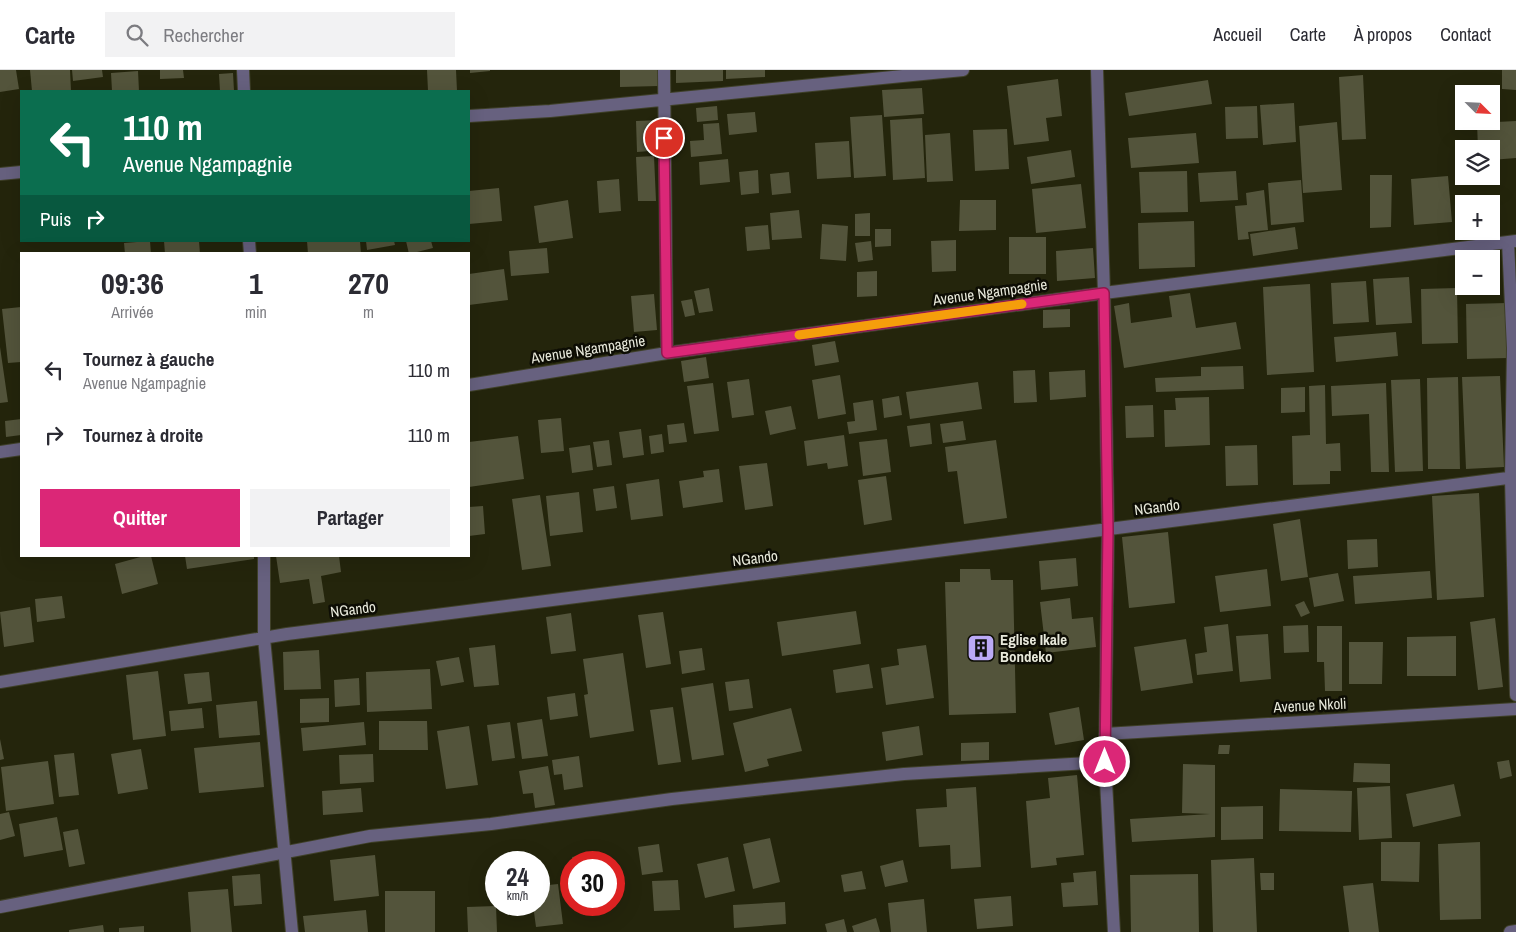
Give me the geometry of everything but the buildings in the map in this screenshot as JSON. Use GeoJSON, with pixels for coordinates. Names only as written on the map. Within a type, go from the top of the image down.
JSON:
{"type":"FeatureCollection","features":[{"type":"Feature","properties":{"kind":"street"},"geometry":{"type":"LineString","coordinates":[[243,70],[244,90]]}},
{"type":"Feature","properties":{"kind":"street"},"geometry":{"type":"LineString","coordinates":[[664,70],[667,353]]}},
{"type":"Feature","properties":{"kind":"street"},"geometry":{"type":"LineString","coordinates":[[470,116],[550,111],[963,70]]}},
{"type":"Feature","properties":{"kind":"street"},"geometry":{"type":"LineString","coordinates":[[1097,70],[1104,293],[1108,530],[1105,762],[1114,932]]}},
{"type":"Feature","properties":{"kind":"street"},"geometry":{"type":"LineString","coordinates":[[0,174],[20,172]]}},
{"type":"Feature","properties":{"kind":"street"},"geometry":{"type":"LineString","coordinates":[[1512,241],[1516,695]]}},
{"type":"Feature","properties":{"kind":"street","name":"Avenue Ngampagnie"},"geometry":{"type":"LineString","coordinates":[[470,385],[667,353],[1104,293],[1512,241]]}},
{"type":"Feature","properties":{"kind":"street"},"geometry":{"type":"LineString","coordinates":[[0,452],[20,449]]}},
{"type":"Feature","properties":{"kind":"street","name":"NGando"},"geometry":{"type":"LineString","coordinates":[[0,682],[264,638],[1514,477]]}},
{"type":"Feature","properties":{"kind":"street"},"geometry":{"type":"LineString","coordinates":[[264,557],[264,638],[292,932]]}},
{"type":"Feature","properties":{"kind":"street","name":"Avenue Nkoli"},"geometry":{"type":"LineString","coordinates":[[1105,734],[1516,709]]}},
{"type":"Feature","properties":{"kind":"street"},"geometry":{"type":"LineString","coordinates":[[0,907],[370,836],[492,824],[672,799],[904,774],[1105,762]]}},
{"type":"Feature","properties":{"kind":"street"},"geometry":{"type":"LineString","coordinates":[[1510,932],[1516,931]]}},
{"type":"Feature","properties":{"kind":"slow traffic"},"geometry":{"type":"LineString","coordinates":[[799,335],[1022,304]]}},
{"type":"Feature","properties":{"kind":"place","name":"Eglise Ikale Bondeko"},"geometry":{"type":"Point","coordinates":[981,648]}},
{"type":"Feature","properties":{"kind":"route"},"geometry":{"type":"LineString","coordinates":[[664,138],[667,353],[1104,293],[1108,530],[1105,762]]}}]}
